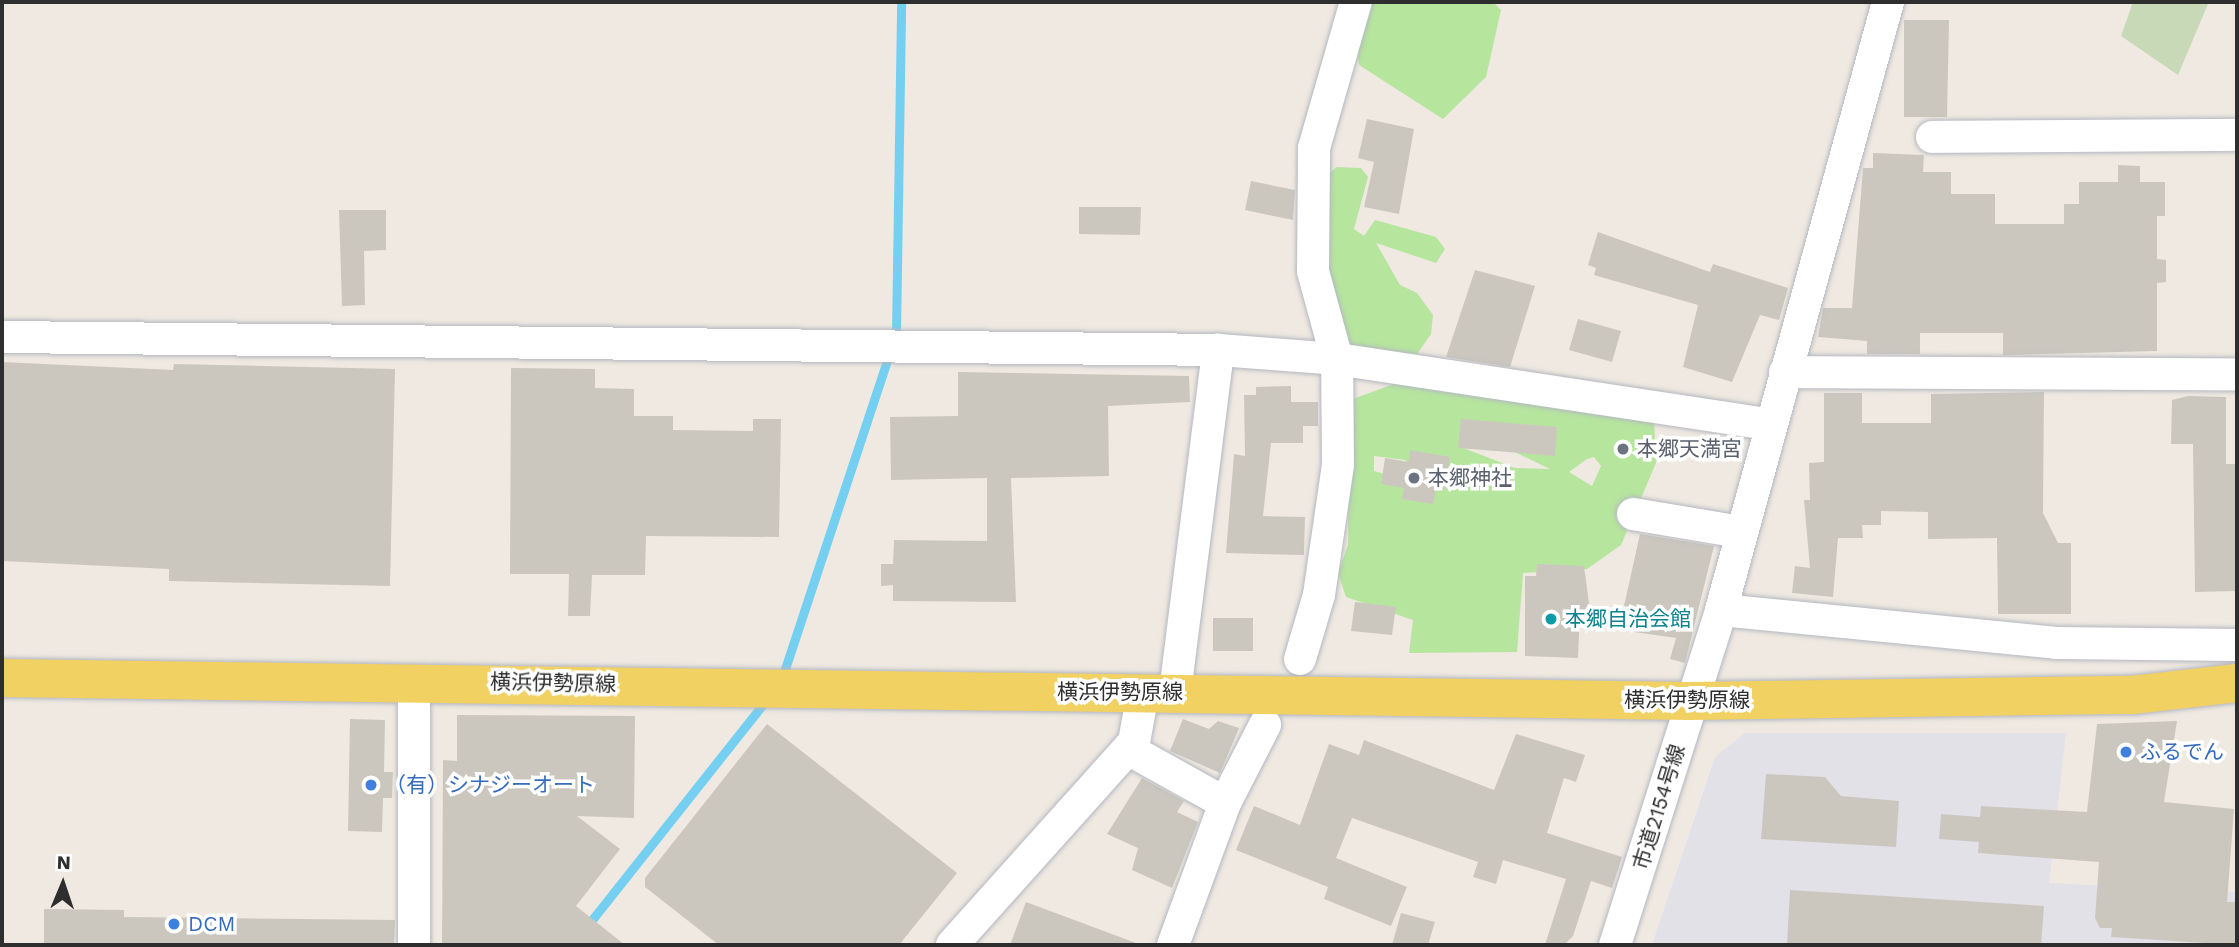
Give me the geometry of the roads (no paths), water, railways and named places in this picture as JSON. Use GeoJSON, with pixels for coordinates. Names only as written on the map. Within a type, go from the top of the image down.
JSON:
{"type":"FeatureCollection","features":[{"type":"Feature","properties":{"kind":"main road","name":"横浜伊勢原線"},"geometry":{"type":"LineString","coordinates":[[2,678],[414,681],[1689,701],[2132,695],[2237,683]]}},
{"type":"Feature","properties":{"kind":"street"},"geometry":{"type":"LineString","coordinates":[[1300,659],[1318,595],[1338,465],[1337,359],[1313,271],[1314,148],[1356,2]]}},
{"type":"Feature","properties":{"kind":"street","name":"市道2154号線"},"geometry":{"type":"LineString","coordinates":[[1615,945],[1689,701],[1721,610],[1888,2]]}},
{"type":"Feature","properties":{"kind":"street"},"geometry":{"type":"LineString","coordinates":[[1932,136],[2237,135]]}},
{"type":"Feature","properties":{"kind":"street"},"geometry":{"type":"LineString","coordinates":[[2,337],[1218,351],[1337,359],[1771,425]]}},
{"type":"Feature","properties":{"kind":"street"},"geometry":{"type":"LineString","coordinates":[[952,945],[1128,749],[1159,692],[1218,351]]}},
{"type":"Feature","properties":{"kind":"street"},"geometry":{"type":"LineString","coordinates":[[1785,372],[2237,374]]}},
{"type":"Feature","properties":{"kind":"street"},"geometry":{"type":"LineString","coordinates":[[1633,514],[1741,532]]}},
{"type":"Feature","properties":{"kind":"street"},"geometry":{"type":"LineString","coordinates":[[1721,610],[2056,643],[2237,645]]}},
{"type":"Feature","properties":{"kind":"street"},"geometry":{"type":"LineString","coordinates":[[414,681],[414,945]]}},
{"type":"Feature","properties":{"kind":"street"},"geometry":{"type":"LineString","coordinates":[[1173,945],[1225,803],[1265,725]]}},
{"type":"Feature","properties":{"kind":"street"},"geometry":{"type":"LineString","coordinates":[[1128,749],[1225,803]]}},
{"type":"Feature","properties":{"kind":"waterway"},"geometry":{"type":"LineString","coordinates":[[896,332],[901,2]]}},
{"type":"Feature","properties":{"kind":"waterway"},"geometry":{"type":"LineString","coordinates":[[781,681],[887,360]]}},
{"type":"Feature","properties":{"kind":"waterway"},"geometry":{"type":"LineString","coordinates":[[572,945],[766,700]]}},
{"type":"Feature","properties":{"kind":"place","name":"本郷天満宮"},"geometry":{"type":"Point","coordinates":[1623,449]}},
{"type":"Feature","properties":{"kind":"place","name":"本郷神社"},"geometry":{"type":"Point","coordinates":[1414,478]}},
{"type":"Feature","properties":{"kind":"place","name":"本郷自治会館"},"geometry":{"type":"Point","coordinates":[1551,619]}},
{"type":"Feature","properties":{"kind":"place","name":"ふるでん"},"geometry":{"type":"Point","coordinates":[2126,752]}},
{"type":"Feature","properties":{"kind":"place","name":"（有）シナジーオート"},"geometry":{"type":"Point","coordinates":[371,785]}},
{"type":"Feature","properties":{"kind":"place","name":"DCM"},"geometry":{"type":"Point","coordinates":[174,924]}}]}
